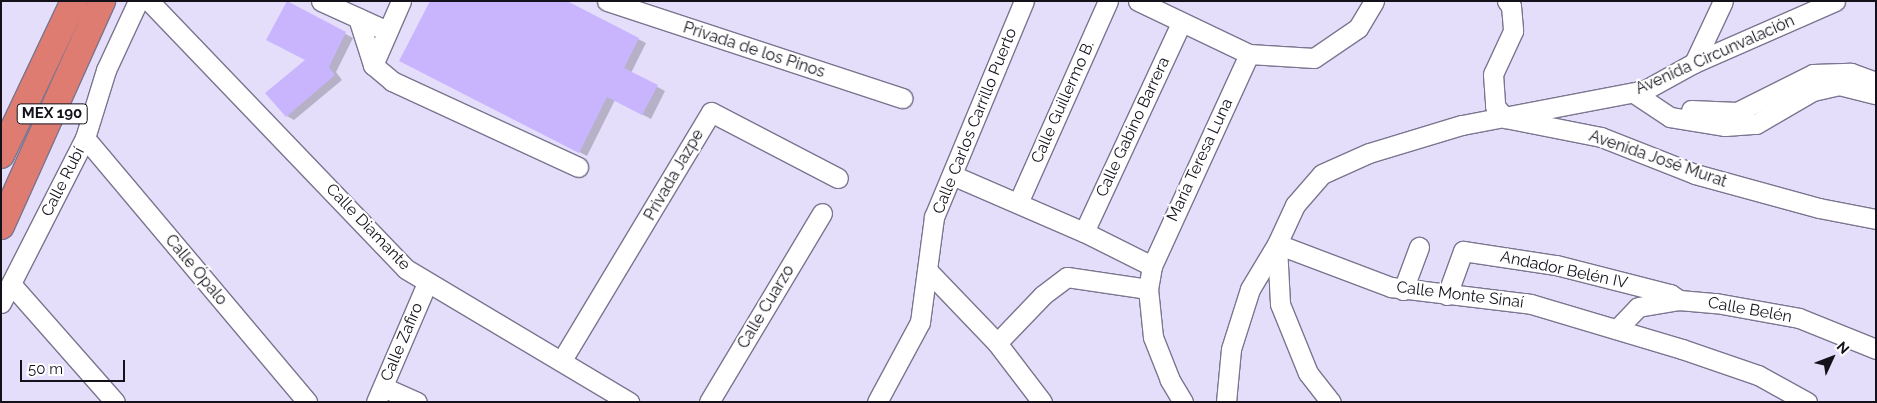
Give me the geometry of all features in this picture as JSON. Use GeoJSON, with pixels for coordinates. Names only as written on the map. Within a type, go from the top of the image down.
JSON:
{"type":"FeatureCollection","features":[{"type":"Feature","properties":{"kind":"highway","name":"MEX 190"},"geometry":{"type":"LineString","coordinates":[[1,155],[74,1]]}},
{"type":"Feature","properties":{"kind":"highway","name":"MEX 190"},"geometry":{"type":"LineString","coordinates":[[1,226],[98,12]]}},
{"type":"Feature","properties":{"kind":"street"},"geometry":{"type":"LineString","coordinates":[[98,12],[117,1]]}},
{"type":"Feature","properties":{"kind":"street","name":"Calle Rubí"},"geometry":{"type":"LineString","coordinates":[[1,303],[85,138],[106,70],[138,1]]}},
{"type":"Feature","properties":{"kind":"street","name":"Calle Diamante"},"geometry":{"type":"LineString","coordinates":[[149,1],[406,269],[427,283],[562,360],[629,402]]}},
{"type":"Feature","properties":{"kind":"street"},"geometry":{"type":"LineString","coordinates":[[373,65],[401,1]]}},
{"type":"Feature","properties":{"kind":"street","name":"Privada de los Pinos"},"geometry":{"type":"LineString","coordinates":[[607,1],[902,98]]}},
{"type":"Feature","properties":{"kind":"street","name":"Calle Carlos Carrillo Puerto"},"geometry":{"type":"LineString","coordinates":[[877,402],[920,322],[934,217],[1024,1]]}},
{"type":"Feature","properties":{"kind":"street","name":"Calle Guillermo B."},"geometry":{"type":"LineString","coordinates":[[1018,202],[1108,1]]}},
{"type":"Feature","properties":{"kind":"street"},"geometry":{"type":"LineString","coordinates":[[1138,1],[1249,54],[1314,58],[1358,28],[1374,1]]}},
{"type":"Feature","properties":{"kind":"street"},"geometry":{"type":"LineString","coordinates":[[1505,118],[1495,106],[1493,74],[1513,31],[1511,6],[1507,1]]}},
{"type":"Feature","properties":{"kind":"street"},"geometry":{"type":"LineString","coordinates":[[1694,63],[1723,1]]}},
{"type":"Feature","properties":{"kind":"street","name":"Avenida Circunvalación"},"geometry":{"type":"LineString","coordinates":[[1226,402],[1231,349],[1250,289],[1277,244],[1295,205],[1322,174],[1369,153],[1462,125],[1640,91],[1694,63],[1835,1]]}},
{"type":"Feature","properties":{"kind":"street"},"geometry":{"type":"LineString","coordinates":[[330,3],[387,31]]}},
{"type":"Feature","properties":{"kind":"street"},"geometry":{"type":"LineString","coordinates":[[358,18],[373,65],[392,80],[578,167]]}},
{"type":"Feature","properties":{"kind":"street","name":"Calle Gabino Barrera"},"geometry":{"type":"LineString","coordinates":[[1084,232],[1181,23]]}},
{"type":"Feature","properties":{"kind":"street","name":"María Teresa Luna"},"geometry":{"type":"LineString","coordinates":[[1183,402],[1170,380],[1153,337],[1148,289],[1152,266],[1249,54]]}},
{"type":"Feature","properties":{"kind":"street"},"geometry":{"type":"LineString","coordinates":[[1640,91],[1674,109],[1737,112],[1813,74],[1851,73],[1876,82]]}},
{"type":"Feature","properties":{"kind":"street"},"geometry":{"type":"LineString","coordinates":[[1640,91],[1670,117],[1725,126],[1756,124],[1813,91],[1839,85],[1876,94]]}},
{"type":"Feature","properties":{"kind":"street","name":"Privada Jazpe"},"geometry":{"type":"LineString","coordinates":[[562,360],[711,112],[838,178]]}},
{"type":"Feature","properties":{"kind":"street","name":"Avenida José Murat"},"geometry":{"type":"LineString","coordinates":[[1505,118],[1600,137],[1695,174],[1819,208],[1876,219]]}},
{"type":"Feature","properties":{"kind":"street","name":"Calle Ópalo"},"geometry":{"type":"LineString","coordinates":[[85,138],[307,402]]}},
{"type":"Feature","properties":{"kind":"street"},"geometry":{"type":"LineString","coordinates":[[952,175],[1084,232],[1152,266]]}},
{"type":"Feature","properties":{"kind":"street","name":"Calle Cuarzo"},"geometry":{"type":"LineString","coordinates":[[709,402],[822,213]]}},
{"type":"Feature","properties":{"kind":"street"},"geometry":{"type":"LineString","coordinates":[[1277,244],[1280,304],[1308,373],[1331,402]]}},
{"type":"Feature","properties":{"kind":"street","name":"Calle Monte Sinaí"},"geometry":{"type":"LineString","coordinates":[[1277,244],[1350,274],[1403,290],[1530,304],[1758,375],[1807,402]]}},
{"type":"Feature","properties":{"kind":"street"},"geometry":{"type":"LineString","coordinates":[[1403,290],[1419,247]]}},
{"type":"Feature","properties":{"kind":"street","name":"Andador Belén IV"},"geometry":{"type":"LineString","coordinates":[[1447,295],[1463,251],[1556,265],[1670,294],[1679,300]]}},
{"type":"Feature","properties":{"kind":"street"},"geometry":{"type":"LineString","coordinates":[[928,272],[997,344],[1042,402]]}},
{"type":"Feature","properties":{"kind":"street"},"geometry":{"type":"LineString","coordinates":[[997,344],[1043,296],[1067,278],[1148,289]]}},
{"type":"Feature","properties":{"kind":"street","name":"Calle Zafiro"},"geometry":{"type":"LineString","coordinates":[[380,394],[427,283]]}},
{"type":"Feature","properties":{"kind":"street"},"geometry":{"type":"LineString","coordinates":[[11,284],[115,402]]}},
{"type":"Feature","properties":{"kind":"street"},"geometry":{"type":"LineString","coordinates":[[1616,330],[1638,307],[1679,300]]}},
{"type":"Feature","properties":{"kind":"street","name":"Calle Belén"},"geometry":{"type":"LineString","coordinates":[[1679,300],[1716,303],[1799,318],[1876,349]]}},
{"type":"Feature","properties":{"kind":"street"},"geometry":{"type":"LineString","coordinates":[[380,394],[417,402]]}},
{"type":"Feature","properties":{"kind":"building"},"geometry":{"type":"Polygon","coordinates":[[[287,1],[346,32],[329,67],[335,75],[286,117],[265,93],[305,60],[266,40],[287,1]]]}},
{"type":"Feature","properties":{"kind":"building"},"geometry":{"type":"Polygon","coordinates":[[[430,1],[567,1],[639,38],[624,68],[658,85],[642,115],[607,97],[579,153],[399,61],[430,1]]]}}]}
